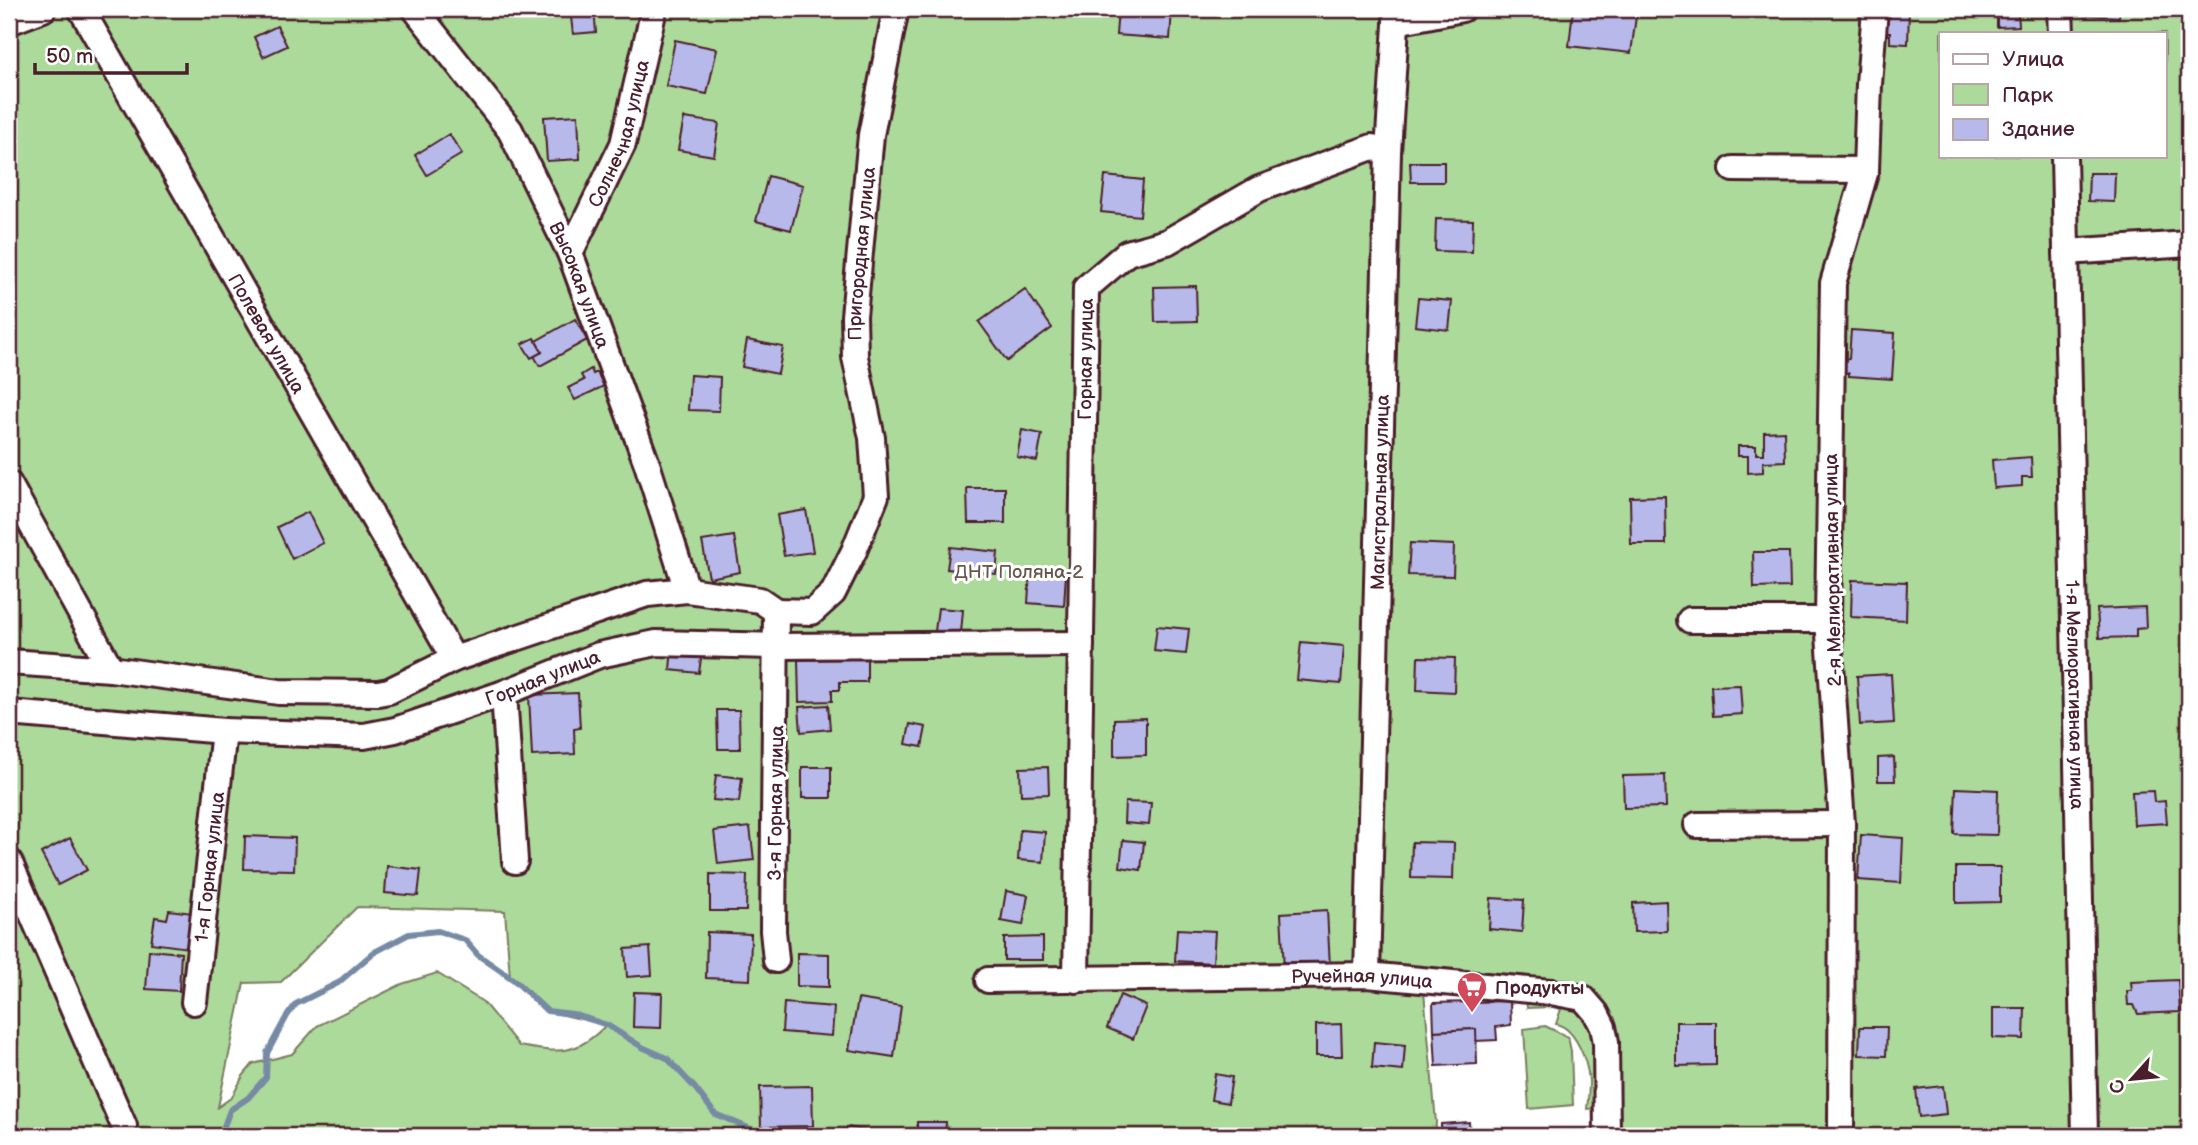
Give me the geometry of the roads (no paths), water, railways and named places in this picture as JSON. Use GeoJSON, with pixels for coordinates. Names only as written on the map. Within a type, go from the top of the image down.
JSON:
{"type":"FeatureCollection","features":[{"type":"Feature","properties":{"kind":"street"},"geometry":{"type":"LineString","coordinates":[[9,22],[43,9]]}},
{"type":"Feature","properties":{"kind":"street","name":"Полевая улица"},"geometry":{"type":"LineString","coordinates":[[81,9],[454,659]]}},
{"type":"Feature","properties":{"kind":"street","name":"Высокая улица"},"geometry":{"type":"LineString","coordinates":[[415,9],[510,130],[570,253],[647,464],[687,590]]}},
{"type":"Feature","properties":{"kind":"street","name":"Солнечная улица"},"geometry":{"type":"LineString","coordinates":[[570,253],[623,144],[654,9]]}},
{"type":"Feature","properties":{"kind":"street","name":"Пригородная улица"},"geometry":{"type":"LineString","coordinates":[[776,611],[812,612],[834,593],[876,496],[872,438],[855,357],[853,316],[871,135],[896,9]]}},
{"type":"Feature","properties":{"kind":"street"},"geometry":{"type":"LineString","coordinates":[[1396,15],[1462,9]]}},
{"type":"Feature","properties":{"kind":"street","name":"2-я Мелиоративная улица"},"geometry":{"type":"LineString","coordinates":[[1841,1136],[1842,824],[1828,620],[1833,284],[1866,170],[1875,9]]}},
{"type":"Feature","properties":{"kind":"street"},"geometry":{"type":"LineString","coordinates":[[2060,9],[2061,32]]}},
{"type":"Feature","properties":{"kind":"street","name":"Магистральная улица"},"geometry":{"type":"LineString","coordinates":[[1367,975],[1388,152],[1396,15]]}},
{"type":"Feature","properties":{"kind":"street","name":"Горная улица"},"geometry":{"type":"LineString","coordinates":[[1076,980],[1086,288],[1127,253],[1167,242],[1259,189],[1372,147],[1388,152]]}},
{"type":"Feature","properties":{"kind":"street","name":"1-я Мелиоративная улица"},"geometry":{"type":"LineString","coordinates":[[2064,158],[2085,1136]]}},
{"type":"Feature","properties":{"kind":"street"},"geometry":{"type":"LineString","coordinates":[[1733,169],[1866,170]]}},
{"type":"Feature","properties":{"kind":"street"},"geometry":{"type":"LineString","coordinates":[[2066,253],[2189,244]]}},
{"type":"Feature","properties":{"kind":"street"},"geometry":{"type":"LineString","coordinates":[[9,484],[111,669]]}},
{"type":"Feature","properties":{"kind":"street"},"geometry":{"type":"LineString","coordinates":[[9,662],[111,669],[279,692],[378,693],[389,691],[454,659],[647,594],[687,590],[760,600],[776,611]]}},
{"type":"Feature","properties":{"kind":"street","name":"3-я Горная улица"},"geometry":{"type":"LineString","coordinates":[[776,611],[773,931],[776,960]]}},
{"type":"Feature","properties":{"kind":"street"},"geometry":{"type":"LineString","coordinates":[[1690,620],[1828,620]]}},
{"type":"Feature","properties":{"kind":"street","name":"Горная улица"},"geometry":{"type":"LineString","coordinates":[[9,713],[224,731],[364,737],[395,730],[504,693],[599,655],[656,643],[777,646],[1081,644]]}},
{"type":"Feature","properties":{"kind":"street"},"geometry":{"type":"LineString","coordinates":[[504,693],[515,861]]}},
{"type":"Feature","properties":{"kind":"street","name":"1-я Горная улица"},"geometry":{"type":"LineString","coordinates":[[194,1002],[224,731]]}},
{"type":"Feature","properties":{"kind":"street"},"geometry":{"type":"LineString","coordinates":[[1697,825],[1842,824]]}},
{"type":"Feature","properties":{"kind":"street"},"geometry":{"type":"LineString","coordinates":[[9,861],[124,1126]]}},
{"type":"Feature","properties":{"kind":"street","name":"Ручейная улица"},"geometry":{"type":"LineString","coordinates":[[988,979],[1367,975],[1551,992],[1583,998],[1596,1013],[1603,1027],[1608,1056],[1607,1136]]}},
{"type":"Feature","properties":{"kind":"waterway"},"geometry":{"type":"LineString","coordinates":[[211,1136],[223,1129],[230,1110],[248,1098],[266,1077],[267,1053],[296,1004],[338,983],[373,953],[409,934],[438,931],[465,940],[478,955],[514,980],[547,1011],[573,1014],[607,1025],[642,1047],[667,1058],[715,1114],[762,1136]]}},
{"type":"Feature","properties":{"kind":"place","name":"Продукты"},"geometry":{"type":"Point","coordinates":[1472,1014]}},
{"type":"Feature","properties":{"kind":"park label","name":"ДНТ Поляна-2"},"geometry":{"type":"Point","coordinates":[1019,571]}}]}
